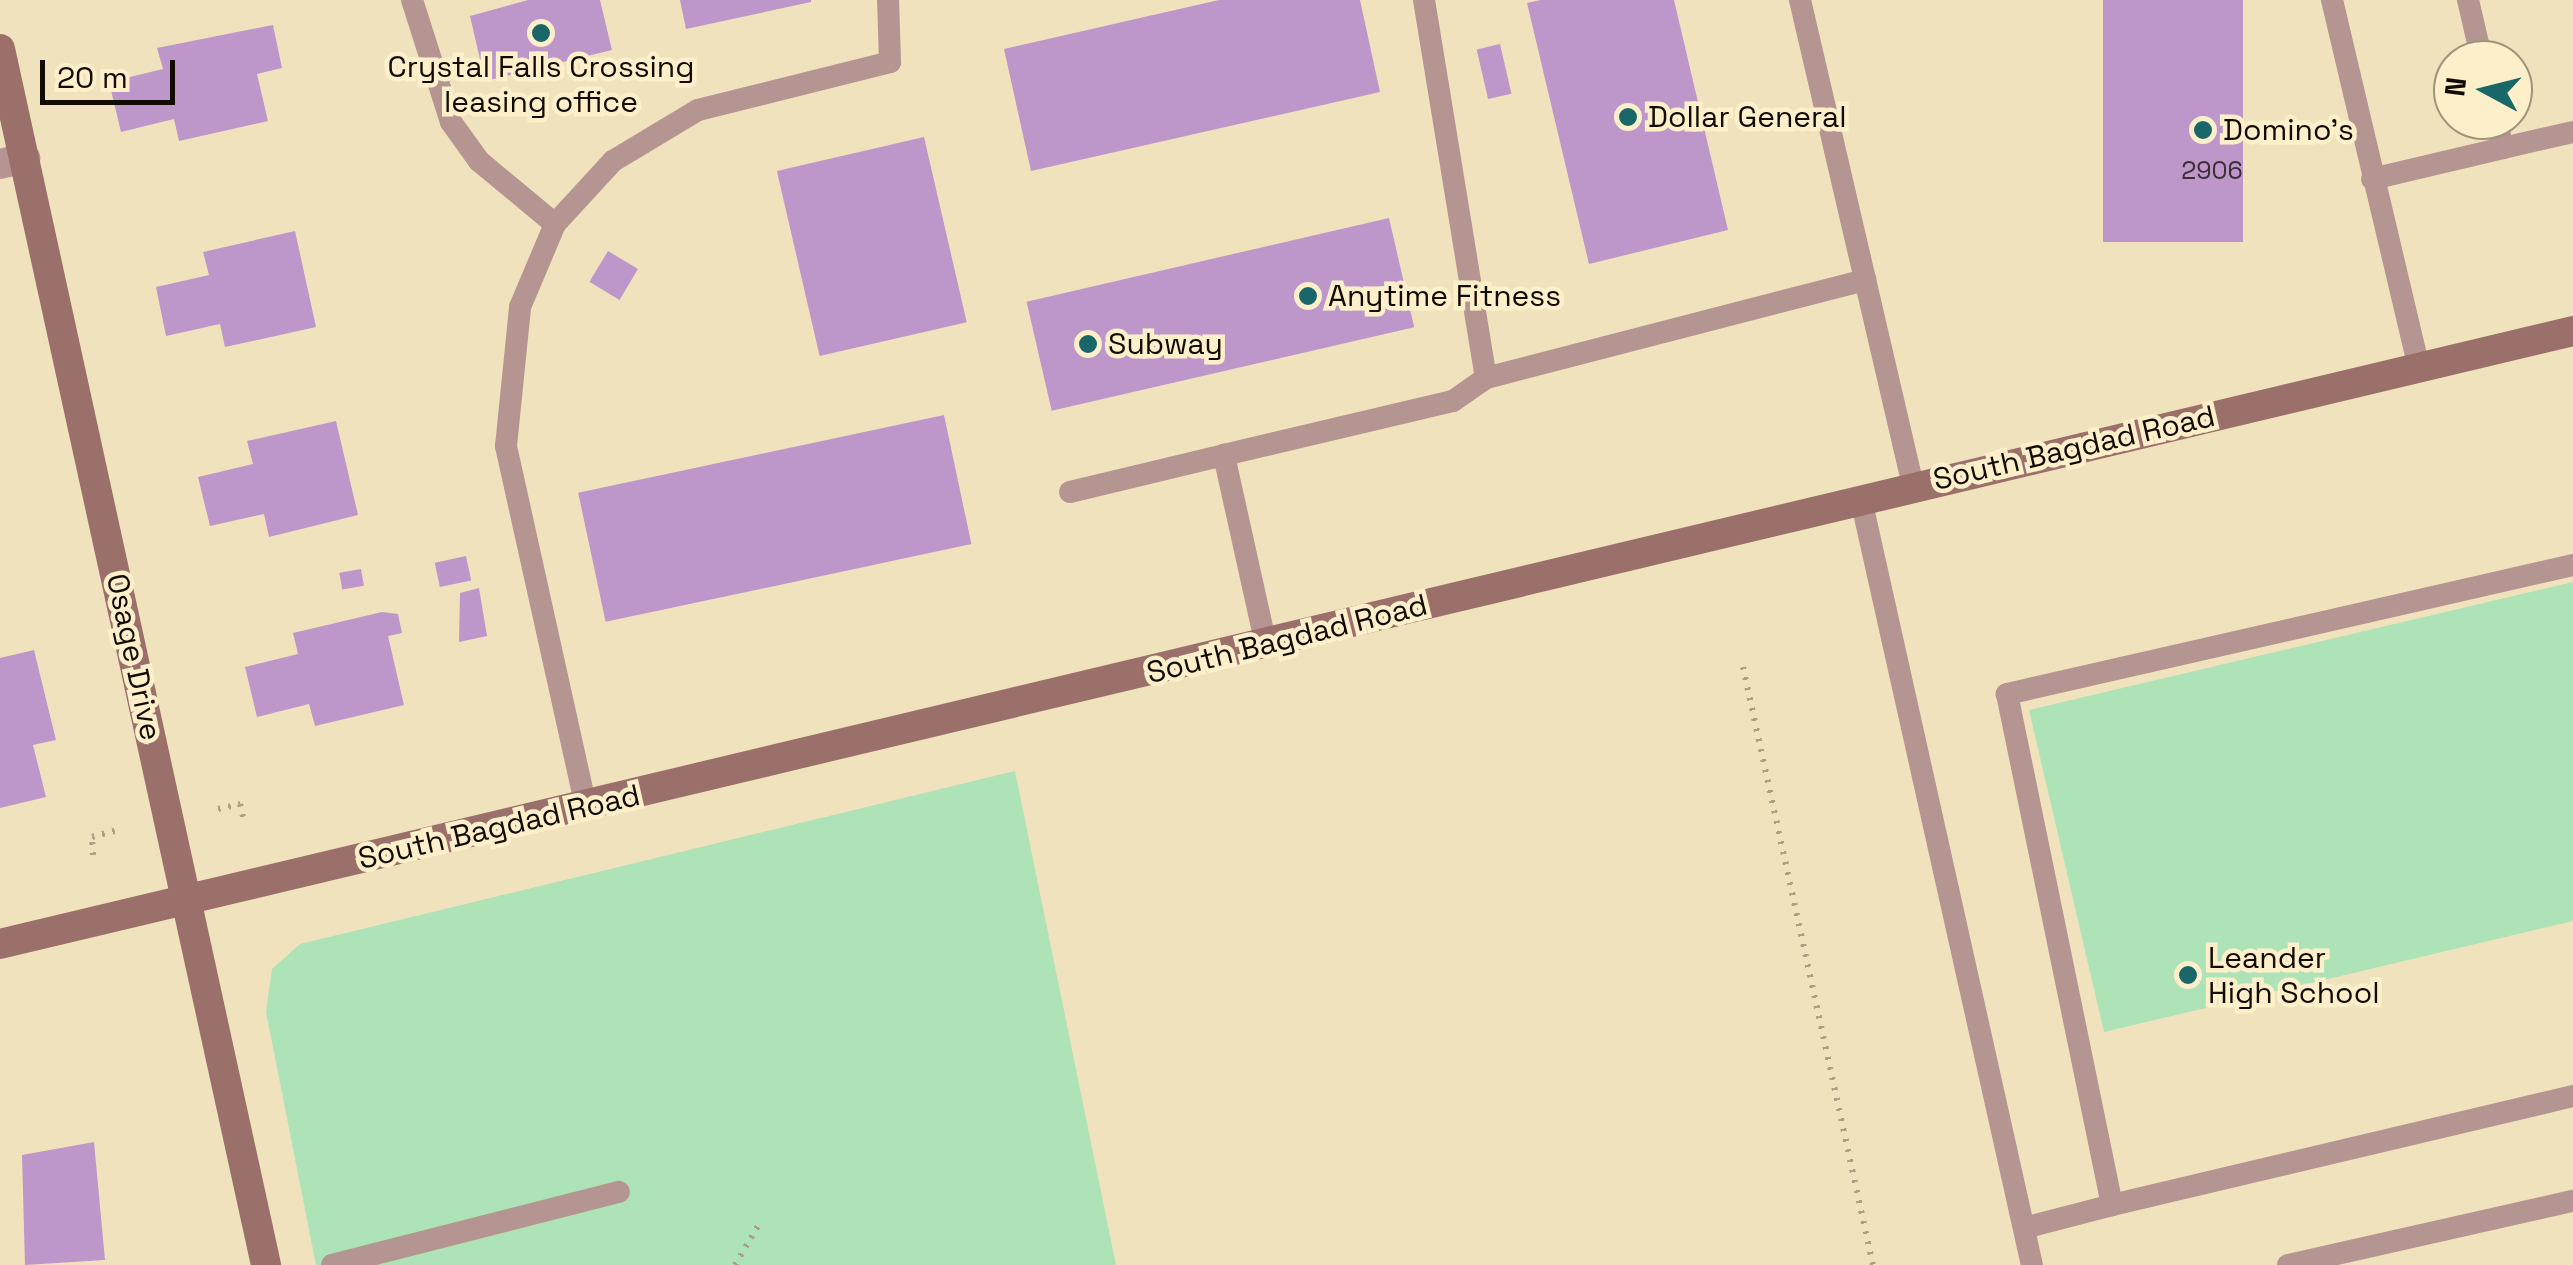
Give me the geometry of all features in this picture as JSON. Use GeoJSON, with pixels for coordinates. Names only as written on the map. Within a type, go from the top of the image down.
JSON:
{"type":"FeatureCollection","features":[{"type":"Feature","properties":{"kind":"main road","name":"Osage Drive"},"geometry":{"type":"LineString","coordinates":[[0,49],[12,161],[186,899],[266,1265]]}},
{"type":"Feature","properties":{"kind":"main road","name":"South Bagdad Road"},"geometry":{"type":"LineString","coordinates":[[0,944],[2573,331]]}},
{"type":"Feature","properties":{"kind":"lane"},"geometry":{"type":"LineString","coordinates":[[412,0],[451,122],[479,161],[556,224]]}},
{"type":"Feature","properties":{"kind":"lane"},"geometry":{"type":"LineString","coordinates":[[586,807],[506,446],[508,357],[556,224],[613,161],[698,110],[890,62],[888,0]]}},
{"type":"Feature","properties":{"kind":"lane"},"geometry":{"type":"LineString","coordinates":[[1424,0],[1486,378]]}},
{"type":"Feature","properties":{"kind":"lane"},"geometry":{"type":"LineString","coordinates":[[1800,0],[1913,486]]}},
{"type":"Feature","properties":{"kind":"lane"},"geometry":{"type":"LineString","coordinates":[[2332,0],[2419,368]]}},
{"type":"Feature","properties":{"kind":"lane"},"geometry":{"type":"LineString","coordinates":[[2468,0],[2477,40]]}},
{"type":"Feature","properties":{"kind":"lane"},"geometry":{"type":"LineString","coordinates":[[2372,178],[2573,132]]}},
{"type":"Feature","properties":{"kind":"lane"},"geometry":{"type":"LineString","coordinates":[[2501,140],[2503,148]]}},
{"type":"Feature","properties":{"kind":"lane"},"geometry":{"type":"LineString","coordinates":[[1070,492],[1453,401],[1486,378],[1866,280]]}},
{"type":"Feature","properties":{"kind":"lane"},"geometry":{"type":"LineString","coordinates":[[1224,455],[1266,645]]}},
{"type":"Feature","properties":{"kind":"lane"},"geometry":{"type":"LineString","coordinates":[[1861,500],[2032,1265]]}},
{"type":"Feature","properties":{"kind":"lane"},"geometry":{"type":"LineString","coordinates":[[2112,1205],[2007,694],[2573,565]]}},
{"type":"Feature","properties":{"kind":"lane"},"geometry":{"type":"LineString","coordinates":[[2024,1228],[2573,1096]]}},
{"type":"Feature","properties":{"kind":"lane"},"geometry":{"type":"LineString","coordinates":[[332,1265],[619,1192]]}},
{"type":"Feature","properties":{"kind":"lane"},"geometry":{"type":"LineString","coordinates":[[2288,1265],[2573,1202]]}},
{"type":"Feature","properties":{"kind":"path"},"geometry":{"type":"LineString","coordinates":[[1744,667],[1873,1265]]}},
{"type":"Feature","properties":{"kind":"path"},"geometry":{"type":"LineString","coordinates":[[218,809],[240,804],[244,822]]}},
{"type":"Feature","properties":{"kind":"path"},"geometry":{"type":"LineString","coordinates":[[94,854],[92,837],[119,830]]}},
{"type":"Feature","properties":{"kind":"path"},"geometry":{"type":"LineString","coordinates":[[735,1265],[761,1221]]}},
{"type":"Feature","properties":{"kind":"green space"},"geometry":{"type":"Polygon","coordinates":[[[2573,582],[2573,921],[2104,1032],[2029,710],[2573,582]]]}},
{"type":"Feature","properties":{"kind":"green space"},"geometry":{"type":"Polygon","coordinates":[[[1015,771],[1116,1265],[316,1265],[266,1012],[272,969],[300,944],[1015,771]]]}},
{"type":"Feature","properties":{"kind":"building","name":"Crystal Falls Crossing leasing office"},"geometry":{"type":"Polygon","coordinates":[[[528,0],[600,0],[612,50],[485,81],[470,16],[528,0]]]}},
{"type":"Feature","properties":{"kind":"building"},"geometry":{"type":"Polygon","coordinates":[[[680,0],[811,0],[811,2],[686,29],[680,0]]]}},
{"type":"Feature","properties":{"kind":"building"},"geometry":{"type":"Polygon","coordinates":[[[1219,0],[1360,0],[1380,92],[1031,171],[1004,49],[1219,0]]]}},
{"type":"Feature","properties":{"kind":"building","name":"Dollar General"},"geometry":{"type":"Polygon","coordinates":[[[1674,0],[1728,230],[1589,264],[1527,3],[1674,0]]]}},
{"type":"Feature","properties":{"kind":"building"},"geometry":{"type":"Polygon","coordinates":[[[2103,0],[2243,0],[2243,242],[2103,242],[2103,0]]]}},
{"type":"Feature","properties":{"kind":"building"},"geometry":{"type":"Polygon","coordinates":[[[273,25],[282,68],[257,74],[268,121],[179,141],[174,119],[121,132],[109,82],[163,69],[157,48],[273,25]]]}},
{"type":"Feature","properties":{"kind":"building"},"geometry":{"type":"Polygon","coordinates":[[[1500,44],[1511,94],[1488,99],[1477,49],[1500,44]]]}},
{"type":"Feature","properties":{"kind":"building"},"geometry":{"type":"Polygon","coordinates":[[[924,137],[967,322],[820,356],[777,171],[924,137]]]}},
{"type":"Feature","properties":{"kind":"building"},"geometry":{"type":"Polygon","coordinates":[[[1389,218],[1414,327],[1052,411],[1027,302],[1389,218]]]}},
{"type":"Feature","properties":{"kind":"building"},"geometry":{"type":"Polygon","coordinates":[[[295,231],[316,327],[225,347],[220,324],[166,336],[156,287],[209,275],[203,252],[295,231]]]}},
{"type":"Feature","properties":{"kind":"building"},"geometry":{"type":"Polygon","coordinates":[[[608,251],[638,269],[619,300],[589,282],[608,251]]]}},
{"type":"Feature","properties":{"kind":"building"},"geometry":{"type":"Polygon","coordinates":[[[944,415],[971,544],[606,622],[578,493],[944,415]]]}},
{"type":"Feature","properties":{"kind":"building"},"geometry":{"type":"Polygon","coordinates":[[[336,421],[358,515],[269,537],[264,514],[210,526],[198,477],[253,464],[247,441],[336,421]]]}},
{"type":"Feature","properties":{"kind":"building"},"geometry":{"type":"Polygon","coordinates":[[[466,556],[471,580],[440,587],[435,563],[466,556]]]}},
{"type":"Feature","properties":{"kind":"building"},"geometry":{"type":"Polygon","coordinates":[[[361,569],[364,586],[342,590],[339,573],[361,569]]]}},
{"type":"Feature","properties":{"kind":"building"},"geometry":{"type":"Polygon","coordinates":[[[479,588],[487,636],[459,642],[460,593],[479,588]]]}},
{"type":"Feature","properties":{"kind":"building"},"geometry":{"type":"Polygon","coordinates":[[[382,612],[398,614],[402,633],[388,636],[404,705],[315,726],[309,704],[257,717],[245,667],[298,654],[293,633],[382,612]]]}},
{"type":"Feature","properties":{"kind":"building"},"geometry":{"type":"Polygon","coordinates":[[[34,650],[56,740],[33,745],[46,797],[0,808],[0,658],[34,650]]]}},
{"type":"Feature","properties":{"kind":"building"},"geometry":{"type":"Polygon","coordinates":[[[94,1142],[105,1260],[25,1265],[22,1155],[94,1142]]]}},
{"type":"Feature","properties":{"kind":"place","name":"Crystal Falls Crossing leasing office"},"geometry":{"type":"Point","coordinates":[541,33]}},
{"type":"Feature","properties":{"kind":"place","name":"Dollar General"},"geometry":{"type":"Point","coordinates":[1628,117]}},
{"type":"Feature","properties":{"kind":"place","name":"Domino's"},"geometry":{"type":"Point","coordinates":[2203,130]}},
{"type":"Feature","properties":{"kind":"place","name":"Anytime Fitness"},"geometry":{"type":"Point","coordinates":[1308,296]}},
{"type":"Feature","properties":{"kind":"place","name":"Subway"},"geometry":{"type":"Point","coordinates":[1088,344]}},
{"type":"Feature","properties":{"kind":"place","name":"Leander High School"},"geometry":{"type":"Point","coordinates":[2188,975]}}]}
